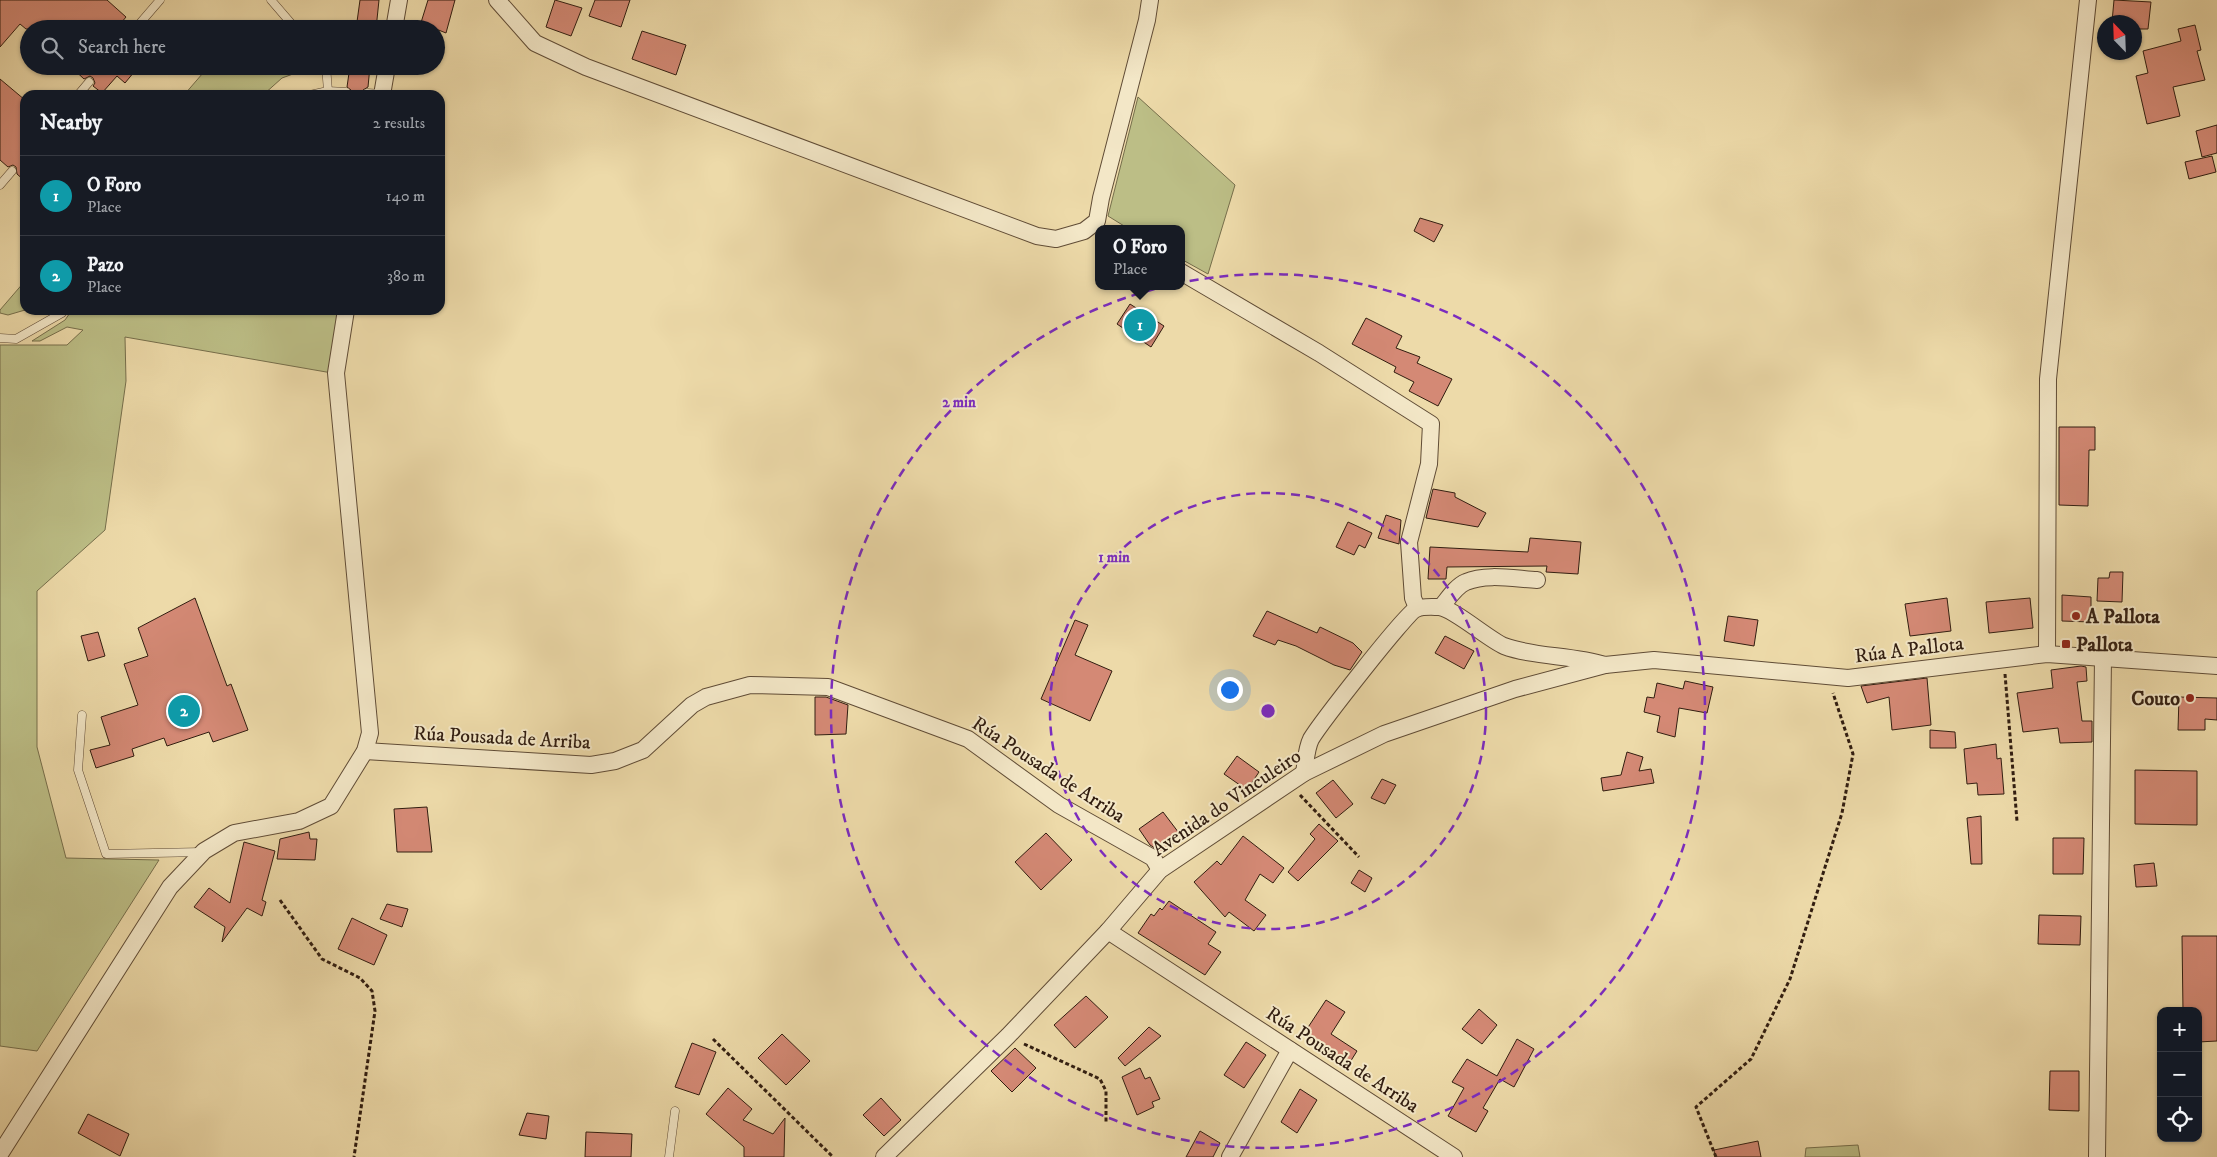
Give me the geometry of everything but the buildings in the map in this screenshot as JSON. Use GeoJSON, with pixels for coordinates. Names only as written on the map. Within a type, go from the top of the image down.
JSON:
{"type":"FeatureCollection","features":[{"type":"Feature","properties":{"kind":"street"},"geometry":{"type":"LineString","coordinates":[[396,20],[399,0]]}},
{"type":"Feature","properties":{"kind":"street"},"geometry":{"type":"LineString","coordinates":[[497,0],[535,43],[586,66],[1037,236],[1056,239],[1095,228]]}},
{"type":"Feature","properties":{"kind":"street"},"geometry":{"type":"LineString","coordinates":[[1104,225],[1101,198],[1147,20],[1150,0]]}},
{"type":"Feature","properties":{"kind":"street"},"geometry":{"type":"LineString","coordinates":[[2047,654],[2048,379],[2088,0]]}},
{"type":"Feature","properties":{"kind":"street"},"geometry":{"type":"LineString","coordinates":[[378,90],[384,75]]}},
{"type":"Feature","properties":{"kind":"street"},"geometry":{"type":"LineString","coordinates":[[1185,274],[1319,353],[1431,424],[1429,464],[1409,542],[1412,589],[1417,608]]}},
{"type":"Feature","properties":{"kind":"street"},"geometry":{"type":"LineString","coordinates":[[0,1154],[170,887],[204,852],[234,833],[300,821],[331,806],[365,751],[370,733],[336,373],[345,315]]}},
{"type":"Feature","properties":{"kind":"street"},"geometry":{"type":"LineString","coordinates":[[1441,607],[1453,592],[1465,582],[1484,578],[1537,580]]}},
{"type":"Feature","properties":{"kind":"street"},"geometry":{"type":"LineString","coordinates":[[1304,772],[1306,752],[1318,729],[1393,633],[1410,613],[1417,608],[1441,607],[1504,646],[1519,650],[1587,659],[1605,664]]}},
{"type":"Feature","properties":{"kind":"street","name":"Rúa A Pallota"},"geometry":{"type":"LineString","coordinates":[[1605,664],[1654,660],[1848,678],[2047,654],[2217,666]]}},
{"type":"Feature","properties":{"kind":"street"},"geometry":{"type":"LineString","coordinates":[[2097,1157],[2103,658]]}},
{"type":"Feature","properties":{"kind":"street","name":"Avenida do Vinculeiro"},"geometry":{"type":"LineString","coordinates":[[884,1157],[1008,1036],[1108,932],[1160,870],[1304,772],[1384,734],[1515,689],[1605,664]]}},
{"type":"Feature","properties":{"kind":"street","name":"Rúa Pousada de Arriba"},"geometry":{"type":"LineString","coordinates":[[365,751],[591,765],[615,761],[643,750],[692,705],[706,697],[750,685],[828,687],[968,739],[1058,805],[1153,858],[1160,870]]}},
{"type":"Feature","properties":{"kind":"street","name":"Rúa Pousada de Arriba"},"geometry":{"type":"LineString","coordinates":[[1108,932],[1454,1157]]}},
{"type":"Feature","properties":{"kind":"street"},"geometry":{"type":"LineString","coordinates":[[1230,1157],[1290,1050]]}},
{"type":"Feature","properties":{"kind":"lane"},"geometry":{"type":"LineString","coordinates":[[143,20],[160,0]]}},
{"type":"Feature","properties":{"kind":"lane"},"geometry":{"type":"LineString","coordinates":[[271,0],[288,20]]}},
{"type":"Feature","properties":{"kind":"lane"},"geometry":{"type":"LineString","coordinates":[[327,75],[328,90]]}},
{"type":"Feature","properties":{"kind":"lane"},"geometry":{"type":"LineString","coordinates":[[82,90],[88,82]]}},
{"type":"Feature","properties":{"kind":"lane"},"geometry":{"type":"LineString","coordinates":[[0,185],[12,171]]}},
{"type":"Feature","properties":{"kind":"lane"},"geometry":{"type":"LineString","coordinates":[[0,338],[16,339],[58,315]]}},
{"type":"Feature","properties":{"kind":"lane"},"geometry":{"type":"LineString","coordinates":[[82,715],[78,770],[106,854],[204,852]]}},
{"type":"Feature","properties":{"kind":"lane"},"geometry":{"type":"LineString","coordinates":[[669,1157],[675,1111]]}},
{"type":"Feature","properties":{"kind":"path"},"geometry":{"type":"LineString","coordinates":[[2003,659],[2017,821]]}},
{"type":"Feature","properties":{"kind":"path"},"geometry":{"type":"LineString","coordinates":[[1716,1157],[1696,1107],[1751,1060],[1790,979],[1842,813],[1853,754],[1828,676]]}},
{"type":"Feature","properties":{"kind":"path"},"geometry":{"type":"LineString","coordinates":[[1289,784],[1360,856]]}},
{"type":"Feature","properties":{"kind":"path"},"geometry":{"type":"LineString","coordinates":[[280,900],[322,959],[360,978],[372,991],[375,1010],[354,1157]]}},
{"type":"Feature","properties":{"kind":"path"},"geometry":{"type":"LineString","coordinates":[[1008,1036],[1100,1079],[1106,1091],[1106,1123]]}},
{"type":"Feature","properties":{"kind":"path"},"geometry":{"type":"LineString","coordinates":[[713,1038],[833,1157]]}},
{"type":"Feature","properties":{"kind":"green space"},"geometry":{"type":"Polygon","coordinates":[[[201,75],[290,75],[282,78],[269,90],[188,90],[201,75]]]}},
{"type":"Feature","properties":{"kind":"green space"},"geometry":{"type":"Polygon","coordinates":[[[1138,97],[1235,185],[1208,274],[1185,261],[1185,225],[1123,225],[1108,216],[1138,97]]]}},
{"type":"Feature","properties":{"kind":"green space"},"geometry":{"type":"Polygon","coordinates":[[[20,287],[20,311],[8,315],[0,313],[0,310],[20,287]]]}},
{"type":"Feature","properties":{"kind":"green space"},"geometry":{"type":"Polygon","coordinates":[[[68,315],[341,315],[332,373],[125,337],[126,381],[105,530],[37,591],[37,747],[66,858],[159,860],[37,1051],[0,1046],[0,345],[67,345],[83,330],[67,327],[40,341],[32,341],[65,320],[68,315]]]}},
{"type":"Feature","properties":{"kind":"green space"},"geometry":{"type":"Polygon","coordinates":[[[1858,1145],[1860,1157],[1805,1157],[1806,1148],[1858,1145]]]}},
{"type":"Feature","properties":{"kind":"place","name":"O Foro"},"geometry":{"type":"Point","coordinates":[1140,325]}},
{"type":"Feature","properties":{"kind":"place","name":"A Pallota"},"geometry":{"type":"Point","coordinates":[2076,616]}},
{"type":"Feature","properties":{"kind":"place","name":"Pallota"},"geometry":{"type":"Point","coordinates":[2066,644]}},
{"type":"Feature","properties":{"kind":"place","name":"Couto"},"geometry":{"type":"Point","coordinates":[2190,698]}},
{"type":"Feature","properties":{"kind":"place","name":"Pazo"},"geometry":{"type":"Point","coordinates":[184,711]}}]}
